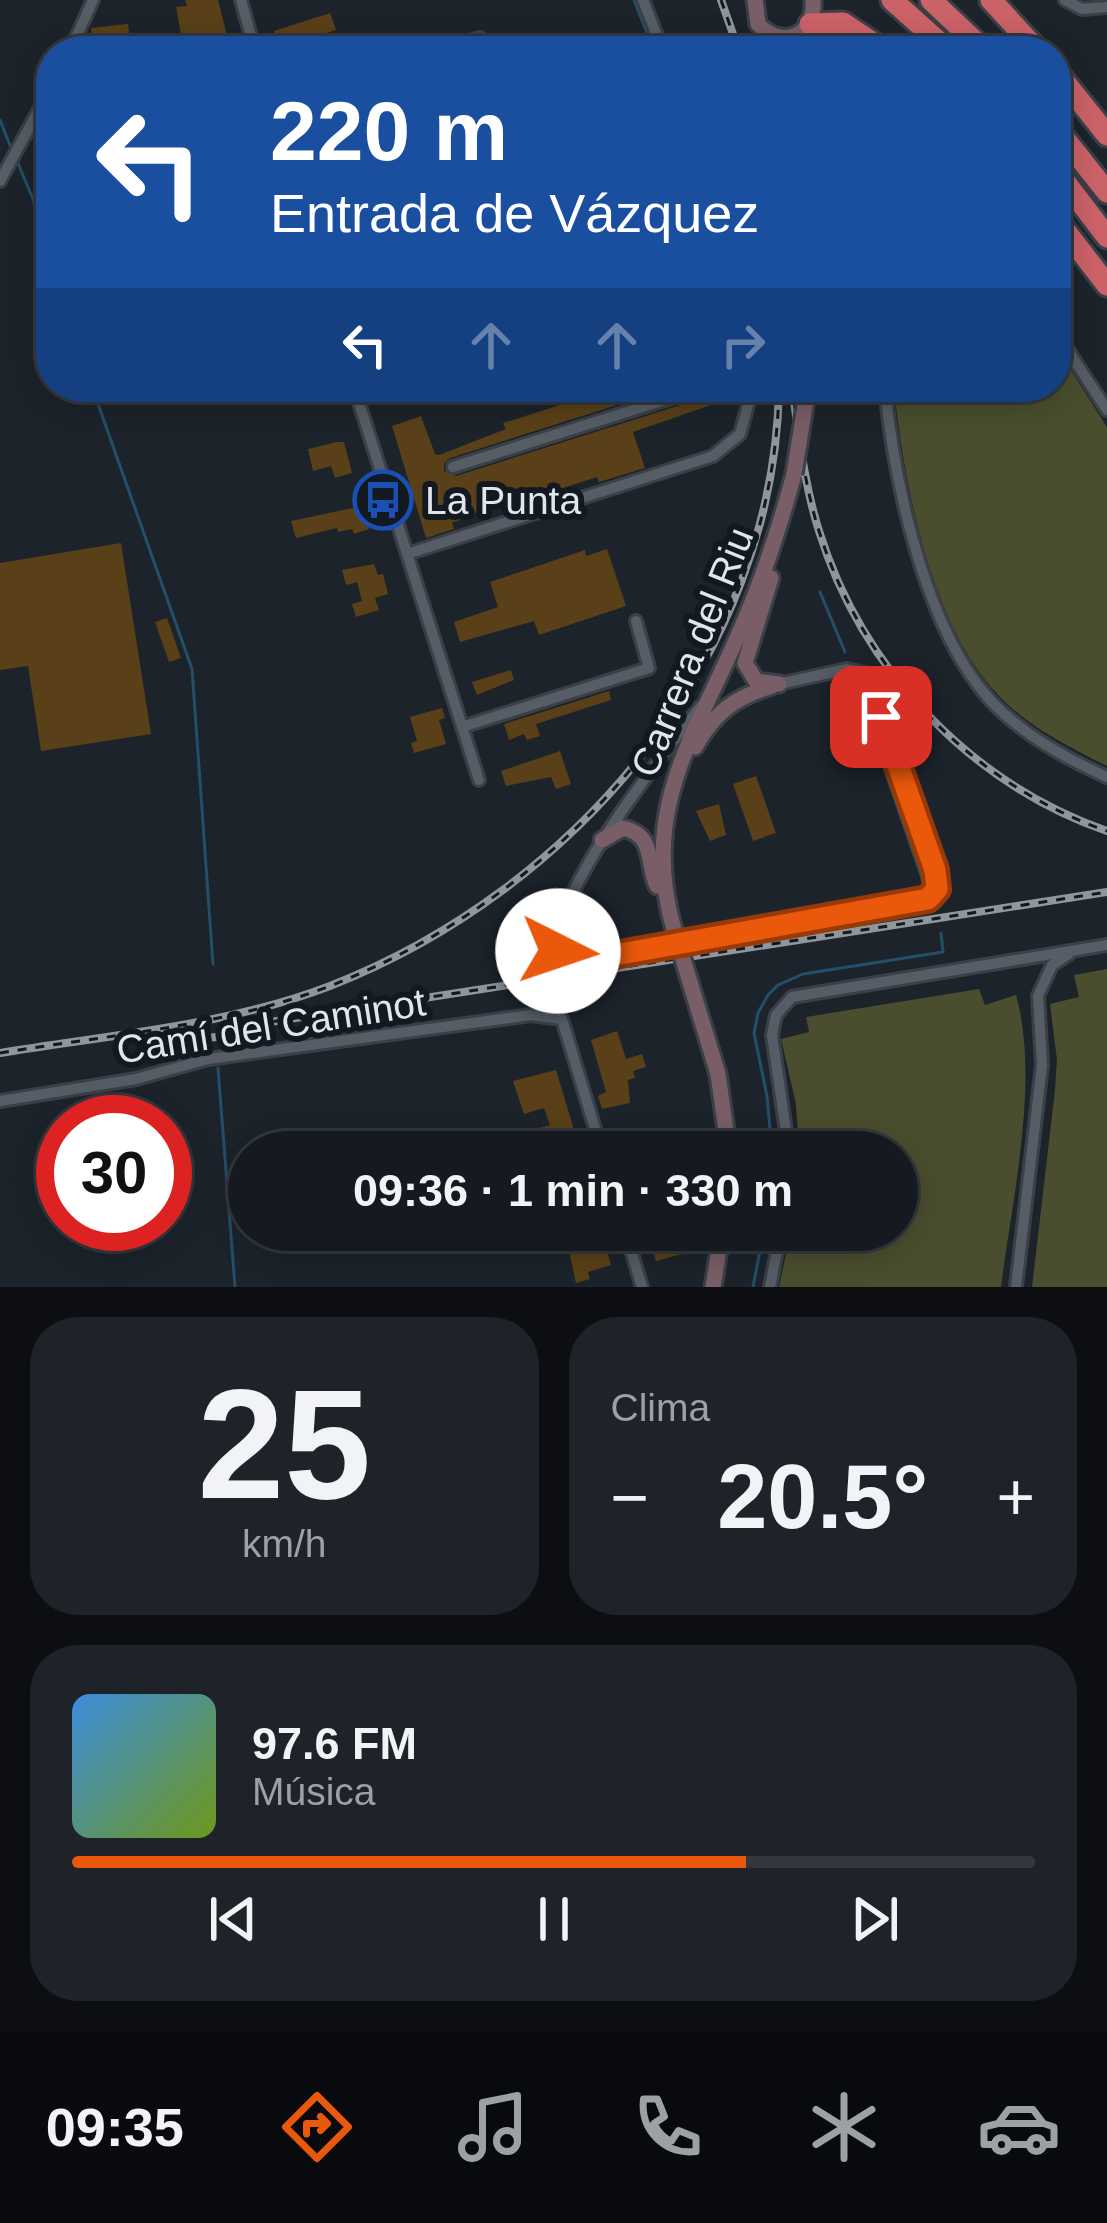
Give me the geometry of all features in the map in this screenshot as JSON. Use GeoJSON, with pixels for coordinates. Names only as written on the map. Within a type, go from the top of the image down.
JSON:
{"type":"FeatureCollection","features":[{"type":"Feature","properties":{"kind":"highway"},"geometry":{"type":"LineString","coordinates":[[892,0],[932,36]]}},
{"type":"Feature","properties":{"kind":"highway"},"geometry":{"type":"LineString","coordinates":[[931,0],[969,36]]}},
{"type":"Feature","properties":{"kind":"highway"},"geometry":{"type":"LineString","coordinates":[[991,0],[1024,36]]}},
{"type":"Feature","properties":{"kind":"highway"},"geometry":{"type":"LineString","coordinates":[[801,36],[843,22],[868,36]]}},
{"type":"Feature","properties":{"kind":"highway"},"geometry":{"type":"LineString","coordinates":[[1071,90],[1107,135]]}},
{"type":"Feature","properties":{"kind":"highway"},"geometry":{"type":"LineString","coordinates":[[1071,147],[1107,191]]}},
{"type":"Feature","properties":{"kind":"highway"},"geometry":{"type":"LineString","coordinates":[[1071,190],[1107,237]]}},
{"type":"Feature","properties":{"kind":"highway"},"geometry":{"type":"LineString","coordinates":[[1071,238],[1107,285]]}},
{"type":"Feature","properties":{"kind":"street"},"geometry":{"type":"LineString","coordinates":[[77,36],[93,0]]}},
{"type":"Feature","properties":{"kind":"street"},"geometry":{"type":"LineString","coordinates":[[241,0],[251,36]]}},
{"type":"Feature","properties":{"kind":"street"},"geometry":{"type":"LineString","coordinates":[[643,0],[657,36]]}},
{"type":"Feature","properties":{"kind":"street"},"geometry":{"type":"LineString","coordinates":[[755,0],[755,17],[764,36]]}},
{"type":"Feature","properties":{"kind":"street"},"geometry":{"type":"LineString","coordinates":[[798,36],[813,0]]}},
{"type":"Feature","properties":{"kind":"street"},"geometry":{"type":"LineString","coordinates":[[1066,0],[1082,9],[1107,7]]}},
{"type":"Feature","properties":{"kind":"street"},"geometry":{"type":"LineString","coordinates":[[763,30],[774,36]]}},
{"type":"Feature","properties":{"kind":"street"},"geometry":{"type":"LineString","coordinates":[[0,181],[36,116]]}},
{"type":"Feature","properties":{"kind":"street"},"geometry":{"type":"LineString","coordinates":[[1071,355],[1107,410]]}},
{"type":"Feature","properties":{"kind":"street"},"geometry":{"type":"LineString","coordinates":[[359,402],[479,780]]}},
{"type":"Feature","properties":{"kind":"street"},"geometry":{"type":"LineString","coordinates":[[453,467],[659,402]]}},
{"type":"Feature","properties":{"kind":"street"},"geometry":{"type":"LineString","coordinates":[[407,554],[713,456],[740,434],[749,402]]}},
{"type":"Feature","properties":{"kind":"street","name":"Carrera del Riu"},"geometry":{"type":"LineString","coordinates":[[726,1131],[718,1074],[667,906],[661,849],[666,802],[776,539],[794,473],[805,402]]}},
{"type":"Feature","properties":{"kind":"street"},"geometry":{"type":"LineString","coordinates":[[888,402],[906,512],[947,633],[967,671],[1013,721],[1107,777]]}},
{"type":"Feature","properties":{"kind":"street"},"geometry":{"type":"LineString","coordinates":[[776,539],[770,587],[745,663],[756,681],[779,684]]}},
{"type":"Feature","properties":{"kind":"street"},"geometry":{"type":"LineString","coordinates":[[462,727],[649,668],[636,621]]}},
{"type":"Feature","properties":{"kind":"street"},"geometry":{"type":"LineString","coordinates":[[666,802],[714,717],[737,699],[779,684],[859,670],[868,678],[935,870],[937,889],[928,899],[573,961],[558,951],[558,937],[576,891],[602,840],[713,690]]}},
{"type":"Feature","properties":{"kind":"street"},"geometry":{"type":"LineString","coordinates":[[602,840],[623,828],[641,835],[652,877],[667,906]]}},
{"type":"Feature","properties":{"kind":"street"},"geometry":{"type":"LineString","coordinates":[[788,1131],[772,1035],[776,1015],[792,997],[1107,945]]}},
{"type":"Feature","properties":{"kind":"street"},"geometry":{"type":"LineString","coordinates":[[1016,1287],[1042,1065],[1037,995],[1052,965],[1078,950]]}},
{"type":"Feature","properties":{"kind":"street","name":"Camí del Caminot"},"geometry":{"type":"LineString","coordinates":[[0,1101],[136,1079],[208,1059],[531,1015],[553,1016],[562,1019],[596,1131]]}},
{"type":"Feature","properties":{"kind":"street"},"geometry":{"type":"LineString","coordinates":[[632,1251],[643,1287]]}},
{"type":"Feature","properties":{"kind":"street"},"geometry":{"type":"LineString","coordinates":[[713,1287],[719,1251]]}},
{"type":"Feature","properties":{"kind":"street"},"geometry":{"type":"LineString","coordinates":[[770,1287],[777,1251]]}},
{"type":"Feature","properties":{"kind":"green space"},"geometry":{"type":"Polygon","coordinates":[[[1071,371],[1107,427],[1107,766],[1023,717],[975,666],[955,631],[924,550],[896,402],[1071,402],[1071,371]]]}},
{"type":"Feature","properties":{"kind":"green space"},"geometry":{"type":"Polygon","coordinates":[[[1107,969],[1107,1287],[1032,1287],[1057,1060],[1050,1004],[1079,997],[1074,975],[1107,969]]]}},
{"type":"Feature","properties":{"kind":"green space"},"geometry":{"type":"Polygon","coordinates":[[[979,989],[985,1005],[1016,995],[1023,1028],[1025,1102],[1001,1287],[779,1287],[787,1251],[918,1251],[918,1131],[798,1131],[781,1039],[809,1032],[806,1017],[979,989]]]}},
{"type":"Feature","properties":{"kind":"building"},"geometry":{"type":"Polygon","coordinates":[[[185,0],[218,0],[227,36],[181,36],[176,7],[187,6],[185,0]]]}},
{"type":"Feature","properties":{"kind":"building"},"geometry":{"type":"Polygon","coordinates":[[[330,13],[336,30],[316,36],[276,36],[274,31],[330,13]]]}},
{"type":"Feature","properties":{"kind":"building"},"geometry":{"type":"Polygon","coordinates":[[[128,24],[129,36],[91,36],[91,28],[128,24]]]}},
{"type":"Feature","properties":{"kind":"building"},"geometry":{"type":"Polygon","coordinates":[[[570,402],[627,402],[450,458],[444,471],[456,476],[690,402],[711,405],[633,432],[645,468],[528,496],[478,512],[452,523],[454,529],[426,538],[392,426],[421,416],[439,455],[506,429],[503,423],[570,402]]]}},
{"type":"Feature","properties":{"kind":"building"},"geometry":{"type":"Polygon","coordinates":[[[344,442],[352,473],[335,478],[331,466],[313,471],[308,449],[344,442]]]}},
{"type":"Feature","properties":{"kind":"building"},"geometry":{"type":"Polygon","coordinates":[[[362,506],[369,529],[354,534],[352,529],[338,532],[337,528],[296,538],[291,521],[362,506]]]}},
{"type":"Feature","properties":{"kind":"building"},"geometry":{"type":"Polygon","coordinates":[[[121,543],[151,734],[41,751],[28,666],[0,670],[0,563],[121,543]]]}},
{"type":"Feature","properties":{"kind":"building"},"geometry":{"type":"Polygon","coordinates":[[[607,549],[626,606],[539,635],[534,621],[460,642],[454,622],[498,607],[490,582],[585,550],[586,556],[607,549]]]}},
{"type":"Feature","properties":{"kind":"building"},"geometry":{"type":"Polygon","coordinates":[[[374,564],[378,575],[383,574],[388,594],[375,598],[379,610],[356,617],[352,604],[362,601],[357,582],[346,585],[342,570],[374,564]]]}},
{"type":"Feature","properties":{"kind":"building"},"geometry":{"type":"Polygon","coordinates":[[[167,618],[181,658],[169,662],[155,622],[167,618]]]}},
{"type":"Feature","properties":{"kind":"building"},"geometry":{"type":"Polygon","coordinates":[[[511,670],[514,680],[477,695],[472,682],[511,670]]]}},
{"type":"Feature","properties":{"kind":"building"},"geometry":{"type":"Polygon","coordinates":[[[609,691],[611,700],[536,724],[540,736],[527,740],[524,734],[509,740],[504,724],[609,691]]]}},
{"type":"Feature","properties":{"kind":"building"},"geometry":{"type":"Polygon","coordinates":[[[442,708],[445,718],[439,720],[446,744],[414,753],[411,743],[417,741],[410,717],[442,708]]]}},
{"type":"Feature","properties":{"kind":"building"},"geometry":{"type":"Polygon","coordinates":[[[560,751],[571,784],[556,789],[551,777],[506,786],[501,771],[560,751]]]}},
{"type":"Feature","properties":{"kind":"building"},"geometry":{"type":"Polygon","coordinates":[[[756,776],[776,833],[753,841],[733,784],[756,776]]]}},
{"type":"Feature","properties":{"kind":"building"},"geometry":{"type":"Polygon","coordinates":[[[719,804],[726,835],[710,841],[696,811],[719,804]]]}},
{"type":"Feature","properties":{"kind":"building"},"geometry":{"type":"Polygon","coordinates":[[[617,1031],[626,1059],[642,1054],[646,1067],[633,1071],[635,1078],[628,1080],[630,1103],[602,1109],[598,1096],[606,1092],[591,1040],[617,1031]]]}},
{"type":"Feature","properties":{"kind":"building"},"geometry":{"type":"Polygon","coordinates":[[[556,1070],[574,1131],[530,1131],[550,1125],[544,1108],[524,1114],[513,1081],[556,1070]]]}},
{"type":"Feature","properties":{"kind":"building"},"geometry":{"type":"Polygon","coordinates":[[[569,1251],[607,1251],[611,1265],[588,1272],[590,1279],[576,1283],[569,1251]]]}},
{"type":"Feature","properties":{"kind":"building"},"geometry":{"type":"Polygon","coordinates":[[[653,1251],[682,1251],[682,1254],[656,1261],[653,1251]]]}},
{"type":"Feature","properties":{"kind":"waterway"},"geometry":{"type":"LineString","coordinates":[[634,0],[648,36]]}},
{"type":"Feature","properties":{"kind":"waterway"},"geometry":{"type":"LineString","coordinates":[[0,120],[13,153]]}},
{"type":"Feature","properties":{"kind":"waterway"},"geometry":{"type":"LineString","coordinates":[[17,161],[36,210]]}},
{"type":"Feature","properties":{"kind":"waterway"},"geometry":{"type":"LineString","coordinates":[[97,402],[192,669],[213,964]]}},
{"type":"Feature","properties":{"kind":"waterway"},"geometry":{"type":"LineString","coordinates":[[820,592],[845,652]]}},
{"type":"Feature","properties":{"kind":"waterway"},"geometry":{"type":"LineString","coordinates":[[854,681],[924,884]]}},
{"type":"Feature","properties":{"kind":"waterway"},"geometry":{"type":"LineString","coordinates":[[770,1131],[754,1033],[768,995],[803,974],[943,952],[941,933]]}},
{"type":"Feature","properties":{"kind":"waterway"},"geometry":{"type":"LineString","coordinates":[[218,1068],[235,1287]]}},
{"type":"Feature","properties":{"kind":"waterway"},"geometry":{"type":"LineString","coordinates":[[753,1287],[760,1251]]}},
{"type":"Feature","properties":{"kind":"railway"},"geometry":{"type":"LineString","coordinates":[[721,0],[734,36]]}},
{"type":"Feature","properties":{"kind":"railway"},"geometry":{"type":"LineString","coordinates":[[0,1053],[209,1020],[290,1000],[419,944],[503,890],[578,826],[644,752],[700,670],[741,581],[769,486],[777,402]]}},
{"type":"Feature","properties":{"kind":"railway"},"geometry":{"type":"LineString","coordinates":[[794,402],[819,531],[838,582],[893,674],[928,715],[1010,783],[1107,831]]}},
{"type":"Feature","properties":{"kind":"railway"},"geometry":{"type":"LineString","coordinates":[[238,1027],[1107,892]]}},
{"type":"Feature","properties":{"kind":"railway"},"geometry":{"type":"LineString","coordinates":[[164,1043],[225,1036]]}},
{"type":"Feature","properties":{"kind":"place","name":"La Punta"},"geometry":{"type":"Point","coordinates":[383,500]}},
{"type":"Feature","properties":{"kind":"route"},"geometry":{"type":"LineString","coordinates":[[558,951],[566,959],[581,961],[922,903],[934,895],[935,870],[881,717]]}}]}
